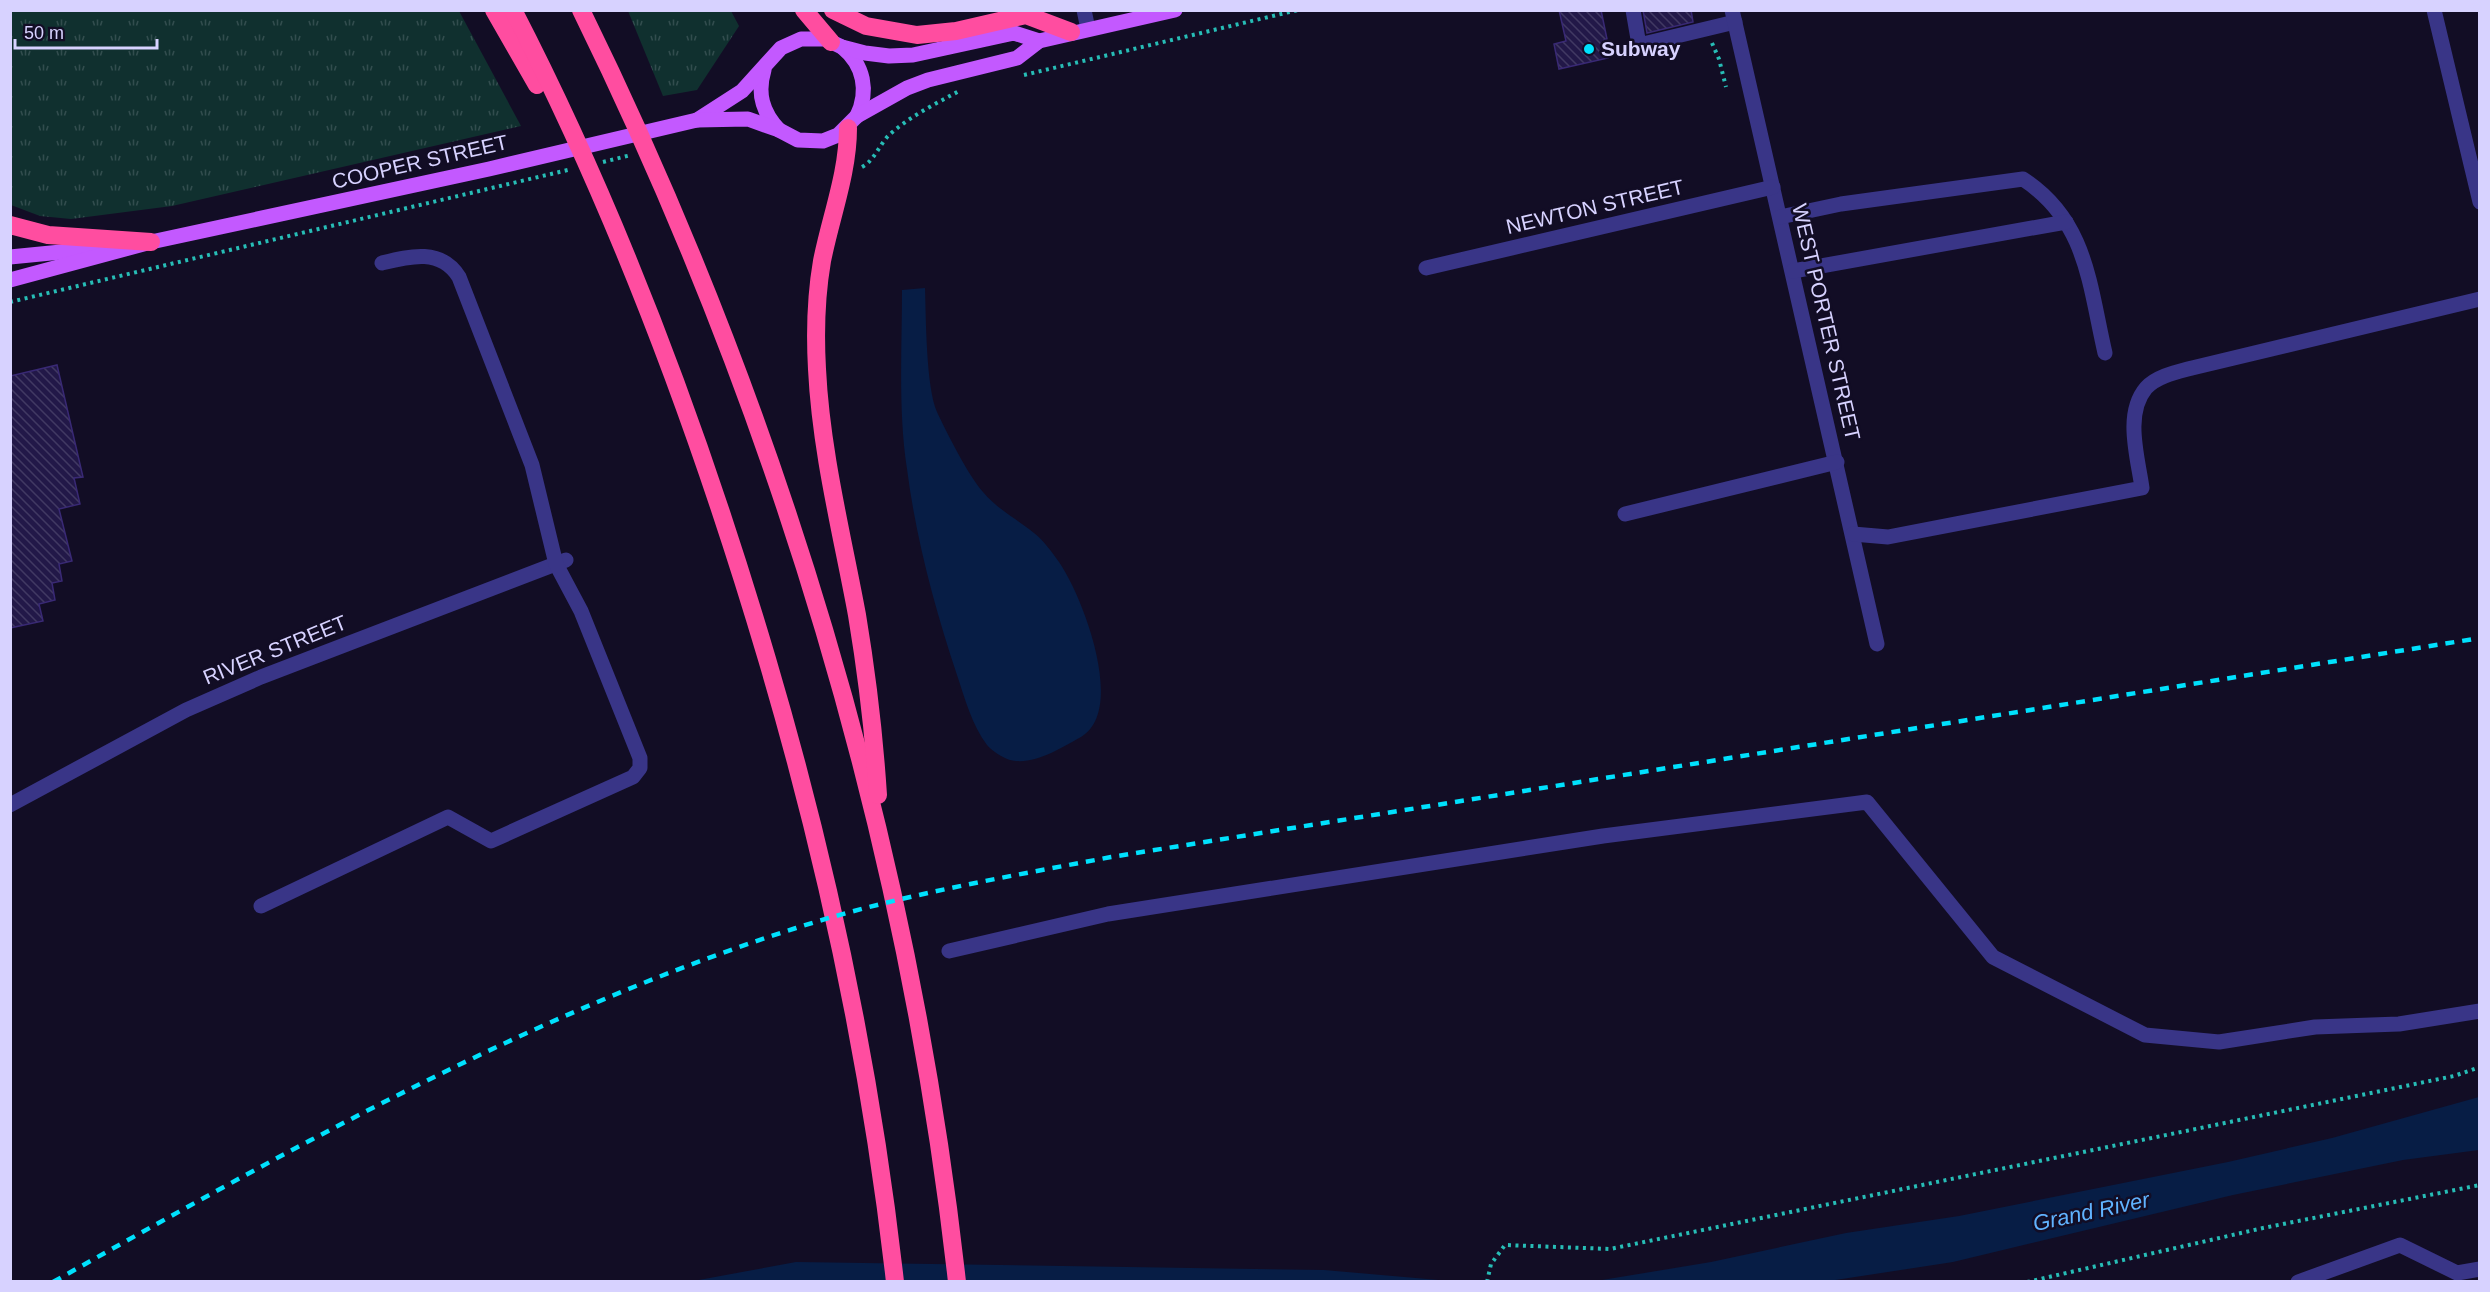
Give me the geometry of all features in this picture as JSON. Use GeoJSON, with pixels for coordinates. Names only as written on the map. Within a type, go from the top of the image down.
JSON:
{"type":"FeatureCollection","features":[{"type":"Feature","properties":{"kind":"highway"},"geometry":{"type":"LineString","coordinates":[[494,10],[591,177]]}},
{"type":"Feature","properties":{"kind":"highway"},"geometry":{"type":"LineString","coordinates":[[513,10],[562,111],[631,268],[685,403],[739,564],[789,733],[844,955],[858,1024],[888,1218],[895,1281]]}},
{"type":"Feature","properties":{"kind":"highway"},"geometry":{"type":"LineString","coordinates":[[581,10],[678,223],[751,406],[810,584],[877,824],[913,992],[942,1160],[957,1281]]}},
{"type":"Feature","properties":{"kind":"highway"},"geometry":{"type":"LineString","coordinates":[[804,10],[837,44]]}},
{"type":"Feature","properties":{"kind":"highway"},"geometry":{"type":"LineString","coordinates":[[833,10],[866,26],[917,35],[957,30],[1026,15],[1079,30]]}},
{"type":"Feature","properties":{"kind":"highway"},"geometry":{"type":"LineString","coordinates":[[853,122],[822,261],[817,304],[817,369],[828,458],[871,708],[876,754],[877,824]]}},
{"type":"Feature","properties":{"kind":"highway"},"geometry":{"type":"LineString","coordinates":[[10,225],[56,236],[151,242]]}},
{"type":"Feature","properties":{"kind":"main road","name":"COOPER STREET"},"geometry":{"type":"LineString","coordinates":[[10,280],[151,242],[489,169],[697,120],[748,119],[779,130],[792,138],[815,142],[831,138],[888,97],[917,84],[1017,58],[1040,41],[1079,30],[1174,10]]}},
{"type":"Feature","properties":{"kind":"main road","name":"COOPER STREET"},"geometry":{"type":"LineString","coordinates":[[697,120],[742,92],[781,48],[794,41],[816,38],[877,55],[902,55],[1014,33],[1040,41]]}},
{"type":"Feature","properties":{"kind":"main road"},"geometry":{"type":"LineString","coordinates":[[837,44],[858,65],[863,80],[864,96],[853,122]]}},
{"type":"Feature","properties":{"kind":"main road"},"geometry":{"type":"LineString","coordinates":[[765,67],[760,86],[762,102],[767,116],[779,130]]}},
{"type":"Feature","properties":{"kind":"main road","name":"COOPER STREET"},"geometry":{"type":"LineString","coordinates":[[10,257],[151,242]]}},
{"type":"Feature","properties":{"kind":"street"},"geometry":{"type":"LineString","coordinates":[[1079,30],[1084,10]]}},
{"type":"Feature","properties":{"kind":"street"},"geometry":{"type":"LineString","coordinates":[[1633,10],[1639,45],[1708,28],[1733,16]]}},
{"type":"Feature","properties":{"kind":"street"},"geometry":{"type":"LineString","coordinates":[[2434,10],[2480,202]]}},
{"type":"Feature","properties":{"kind":"street","name":"WEST PORTER STREET"},"geometry":{"type":"LineString","coordinates":[[1733,16],[1877,644]]}},
{"type":"Feature","properties":{"kind":"street"},"geometry":{"type":"LineString","coordinates":[[1780,217],[1841,204],[2023,179],[2043,192],[2061,212],[2081,250],[2105,352]]}},
{"type":"Feature","properties":{"kind":"street","name":"NEWTON STREET"},"geometry":{"type":"LineString","coordinates":[[1426,268],[1773,187]]}},
{"type":"Feature","properties":{"kind":"street"},"geometry":{"type":"LineString","coordinates":[[1793,271],[2066,222]]}},
{"type":"Feature","properties":{"kind":"street"},"geometry":{"type":"LineString","coordinates":[[261,906],[448,817],[490,841],[637,773],[641,763],[561,562],[532,465],[459,278],[442,261],[427,256],[412,256],[382,263]]}},
{"type":"Feature","properties":{"kind":"street"},"geometry":{"type":"LineString","coordinates":[[1853,534],[1888,537],[2142,488],[2134,426],[2138,404],[2146,388],[2157,380],[2193,368],[2480,299]]}},
{"type":"Feature","properties":{"kind":"street"},"geometry":{"type":"LineString","coordinates":[[1625,514],[1837,462]]}},
{"type":"Feature","properties":{"kind":"street","name":"RIVER STREET"},"geometry":{"type":"LineString","coordinates":[[10,805],[186,710],[293,664],[561,562]]}},
{"type":"Feature","properties":{"kind":"street"},"geometry":{"type":"LineString","coordinates":[[950,951],[1108,914],[1603,836],[1867,802],[1993,957],[2145,1035],[2218,1042],[2315,1027],[2400,1024],[2480,1011]]}},
{"type":"Feature","properties":{"kind":"street"},"geometry":{"type":"LineString","coordinates":[[2298,1281],[2400,1245],[2457,1273],[2480,1269]]}},
{"type":"Feature","properties":{"kind":"path"},"geometry":{"type":"LineString","coordinates":[[1022,75],[1298,10]]}},
{"type":"Feature","properties":{"kind":"path"},"geometry":{"type":"LineString","coordinates":[[1708,28],[1726,87]]}},
{"type":"Feature","properties":{"kind":"path"},"geometry":{"type":"LineString","coordinates":[[845,165],[861,168],[866,165],[889,135],[928,107],[964,89]]}},
{"type":"Feature","properties":{"kind":"path"},"geometry":{"type":"LineString","coordinates":[[10,302],[493,188]]}},
{"type":"Feature","properties":{"kind":"path"},"geometry":{"type":"LineString","coordinates":[[1487,1281],[1491,1264],[1505,1245],[1610,1249],[2454,1076],[2480,1067]]}},
{"type":"Feature","properties":{"kind":"path"},"geometry":{"type":"LineString","coordinates":[[2027,1281],[2263,1228],[2480,1185]]}},
{"type":"Feature","properties":{"kind":"green space"},"geometry":{"type":"Polygon","coordinates":[[[10,11],[459,11],[521,126],[172,206],[71,219],[40,216],[11,205],[10,11]]]}},
{"type":"Feature","properties":{"kind":"green space"},"geometry":{"type":"Polygon","coordinates":[[[628,11],[731,11],[739,26],[697,90],[663,96],[628,11]]]}},
{"type":"Feature","properties":{"kind":"water"},"geometry":{"type":"Polygon","coordinates":[[[925,288],[929,370],[933,401],[937,412],[977,485],[1001,509],[1037,536],[1059,562],[1079,599],[1096,652],[1100,678],[1100,703],[1094,723],[1081,737],[1037,758],[1019,761],[1001,756],[987,745],[977,729],[949,650],[921,548],[911,495],[902,424],[902,290],[925,288]]]}},
{"type":"Feature","properties":{"kind":"water","name":"Grand River"},"geometry":{"type":"Polygon","coordinates":[[[2479,1097],[2479,1150],[2403,1160],[2233,1195],[1953,1262],[1829,1281],[1596,1281],[1711,1262],[1846,1233],[1959,1216],[2228,1162],[2332,1138],[2479,1097]]]}},
{"type":"Feature","properties":{"kind":"water"},"geometry":{"type":"Polygon","coordinates":[[[796,1262],[1324,1270],[1450,1281],[688,1282],[796,1262]]]}},
{"type":"Feature","properties":{"kind":"building"},"geometry":{"type":"Polygon","coordinates":[[[1559,10],[1601,10],[1608,58],[1559,69],[1554,44],[1566,41],[1559,10]]]}},
{"type":"Feature","properties":{"kind":"building"},"geometry":{"type":"Polygon","coordinates":[[[1643,10],[1691,10],[1693,22],[1647,33],[1643,10]]]}},
{"type":"Feature","properties":{"kind":"building"},"geometry":{"type":"Polygon","coordinates":[[[57,365],[83,477],[74,478],[80,504],[59,509],[72,561],[59,564],[62,581],[52,583],[55,600],[39,604],[43,621],[10,628],[10,376],[57,365]]]}},
{"type":"Feature","properties":{"kind":"railway"},"geometry":{"type":"LineString","coordinates":[[53,1282],[324,1133],[509,1041],[603,999],[699,962],[835,916],[953,888],[1111,857],[2480,638]]}},
{"type":"Feature","properties":{"kind":"place","name":"Subway"},"geometry":{"type":"Point","coordinates":[1589,49]}}]}
